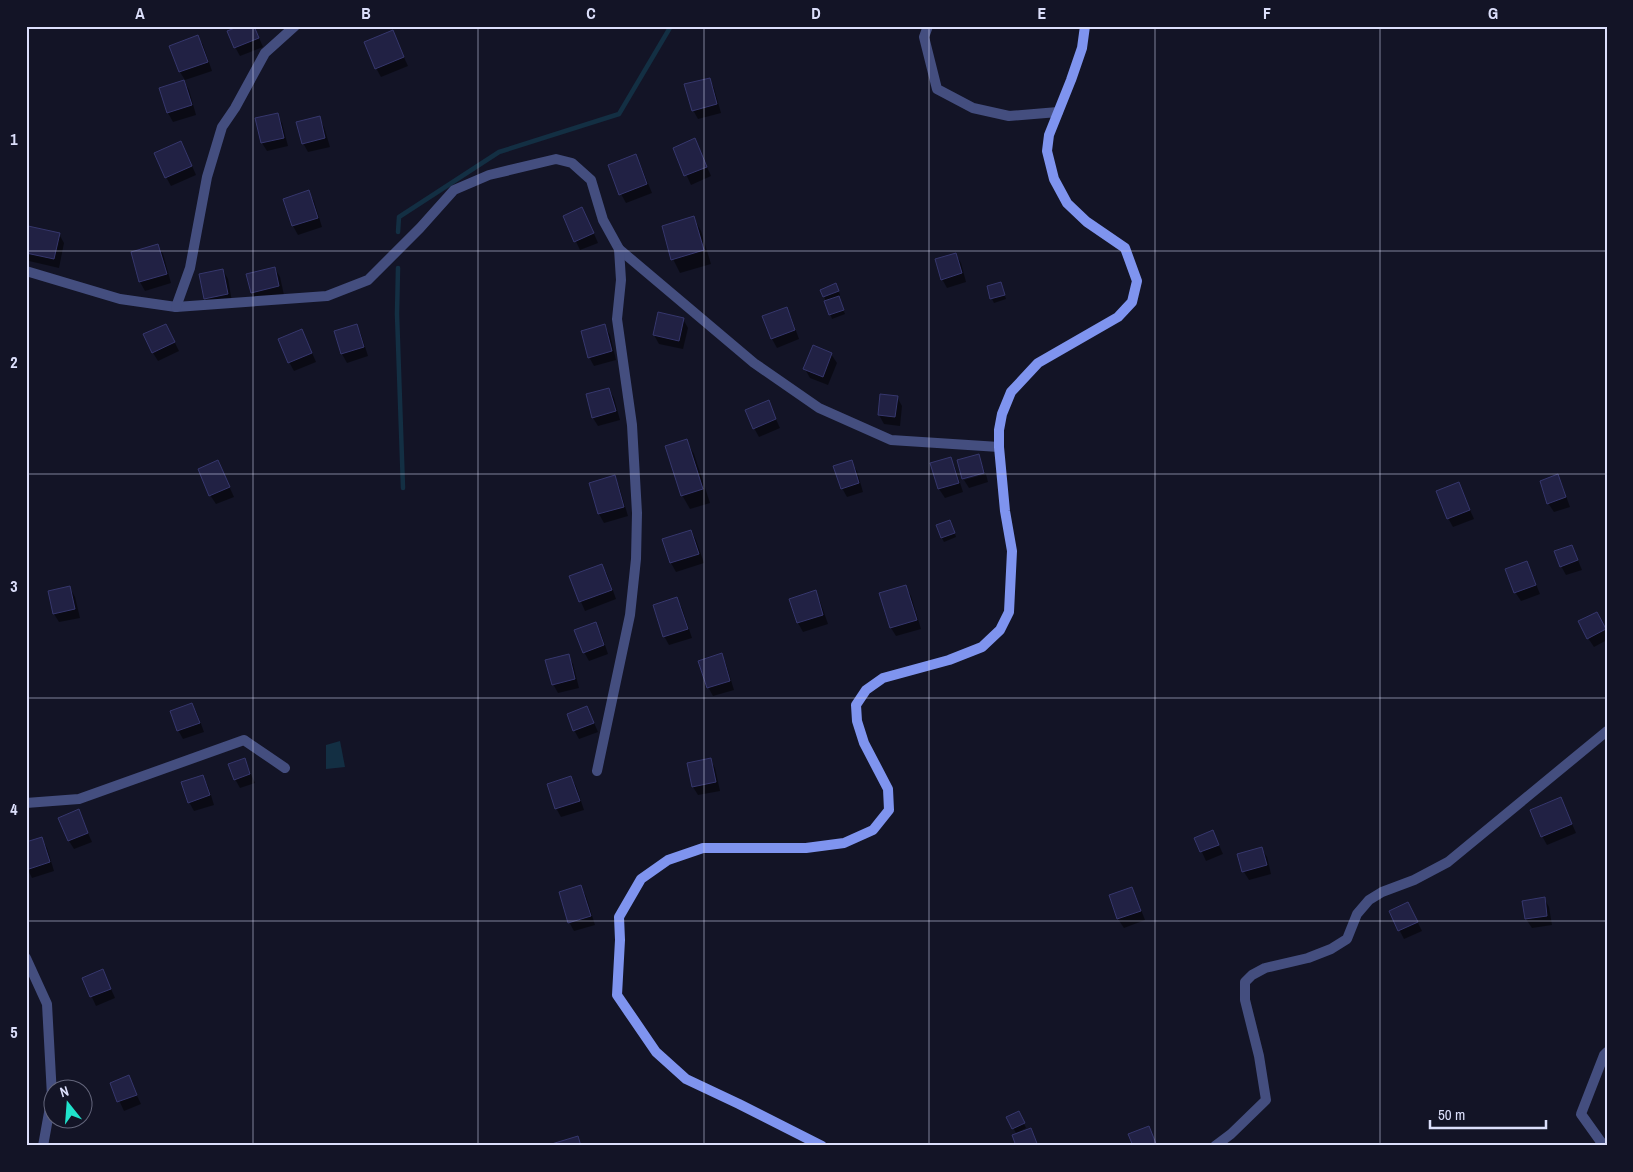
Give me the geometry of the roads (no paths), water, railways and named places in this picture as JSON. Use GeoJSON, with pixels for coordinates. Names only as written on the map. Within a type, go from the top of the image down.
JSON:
{"type":"FeatureCollection","features":[{"type":"Feature","properties":{"kind":"main road"},"geometry":{"type":"LineString","coordinates":[[822,1146],[686,1079],[656,1052],[617,994],[620,940],[619,916],[641,879],[668,860],[703,848],[806,848],[844,843],[873,830],[889,810],[888,788],[864,743],[857,721],[856,705],[866,690],[883,678],[949,660],[982,647],[1000,630],[1009,612],[1012,551],[1005,511],[999,446],[1002,414],[1011,392],[1038,363],[1118,317],[1132,302],[1138,280],[1125,248],[1087,222],[1067,202],[1054,179],[1047,151],[1049,135],[1072,80],[1082,48],[1085,26]]}},
{"type":"Feature","properties":{"kind":"street"},"geometry":{"type":"LineString","coordinates":[[176,307],[190,268],[207,177],[222,127],[235,108],[265,52],[295,26]]}},
{"type":"Feature","properties":{"kind":"street"},"geometry":{"type":"LineString","coordinates":[[928,26],[924,37],[937,89],[973,108],[1009,116],[1058,112]]}},
{"type":"Feature","properties":{"kind":"street"},"geometry":{"type":"LineString","coordinates":[[26,271],[120,299],[176,307],[327,296],[368,280],[420,228],[454,190],[489,175],[556,159],[572,163],[591,180],[603,220],[620,249],[754,363],[819,408],[891,440],[999,446]]}},
{"type":"Feature","properties":{"kind":"street"},"geometry":{"type":"LineString","coordinates":[[597,771],[630,614],[636,559],[637,512],[632,425],[616,319],[621,280],[620,249]]}},
{"type":"Feature","properties":{"kind":"street"},"geometry":{"type":"LineString","coordinates":[[1215,1146],[1231,1134],[1266,1100],[1259,1056],[1245,1000],[1245,982],[1252,975],[1265,968],[1308,958],[1330,949],[1346,939],[1357,914],[1368,900],[1382,892],[1414,880],[1448,862],[1607,731]]}},
{"type":"Feature","properties":{"kind":"street"},"geometry":{"type":"LineString","coordinates":[[26,803],[79,799],[244,740],[285,768]]}},
{"type":"Feature","properties":{"kind":"street"},"geometry":{"type":"LineString","coordinates":[[26,958],[47,1004],[52,1096],[43,1146]]}},
{"type":"Feature","properties":{"kind":"street"},"geometry":{"type":"LineString","coordinates":[[1606,1146],[1581,1114],[1604,1055],[1607,1052]]}},
{"type":"Feature","properties":{"kind":"water"},"geometry":{"type":"Polygon","coordinates":[[[340,741],[345,767],[326,769],[326,745],[340,741]]]}},
{"type":"Feature","properties":{"kind":"waterway"},"geometry":{"type":"LineString","coordinates":[[398,232],[399,217],[499,152],[619,114],[671,26]]}},
{"type":"Feature","properties":{"kind":"waterway"},"geometry":{"type":"LineString","coordinates":[[398,268],[397,314],[403,488]]}}]}
